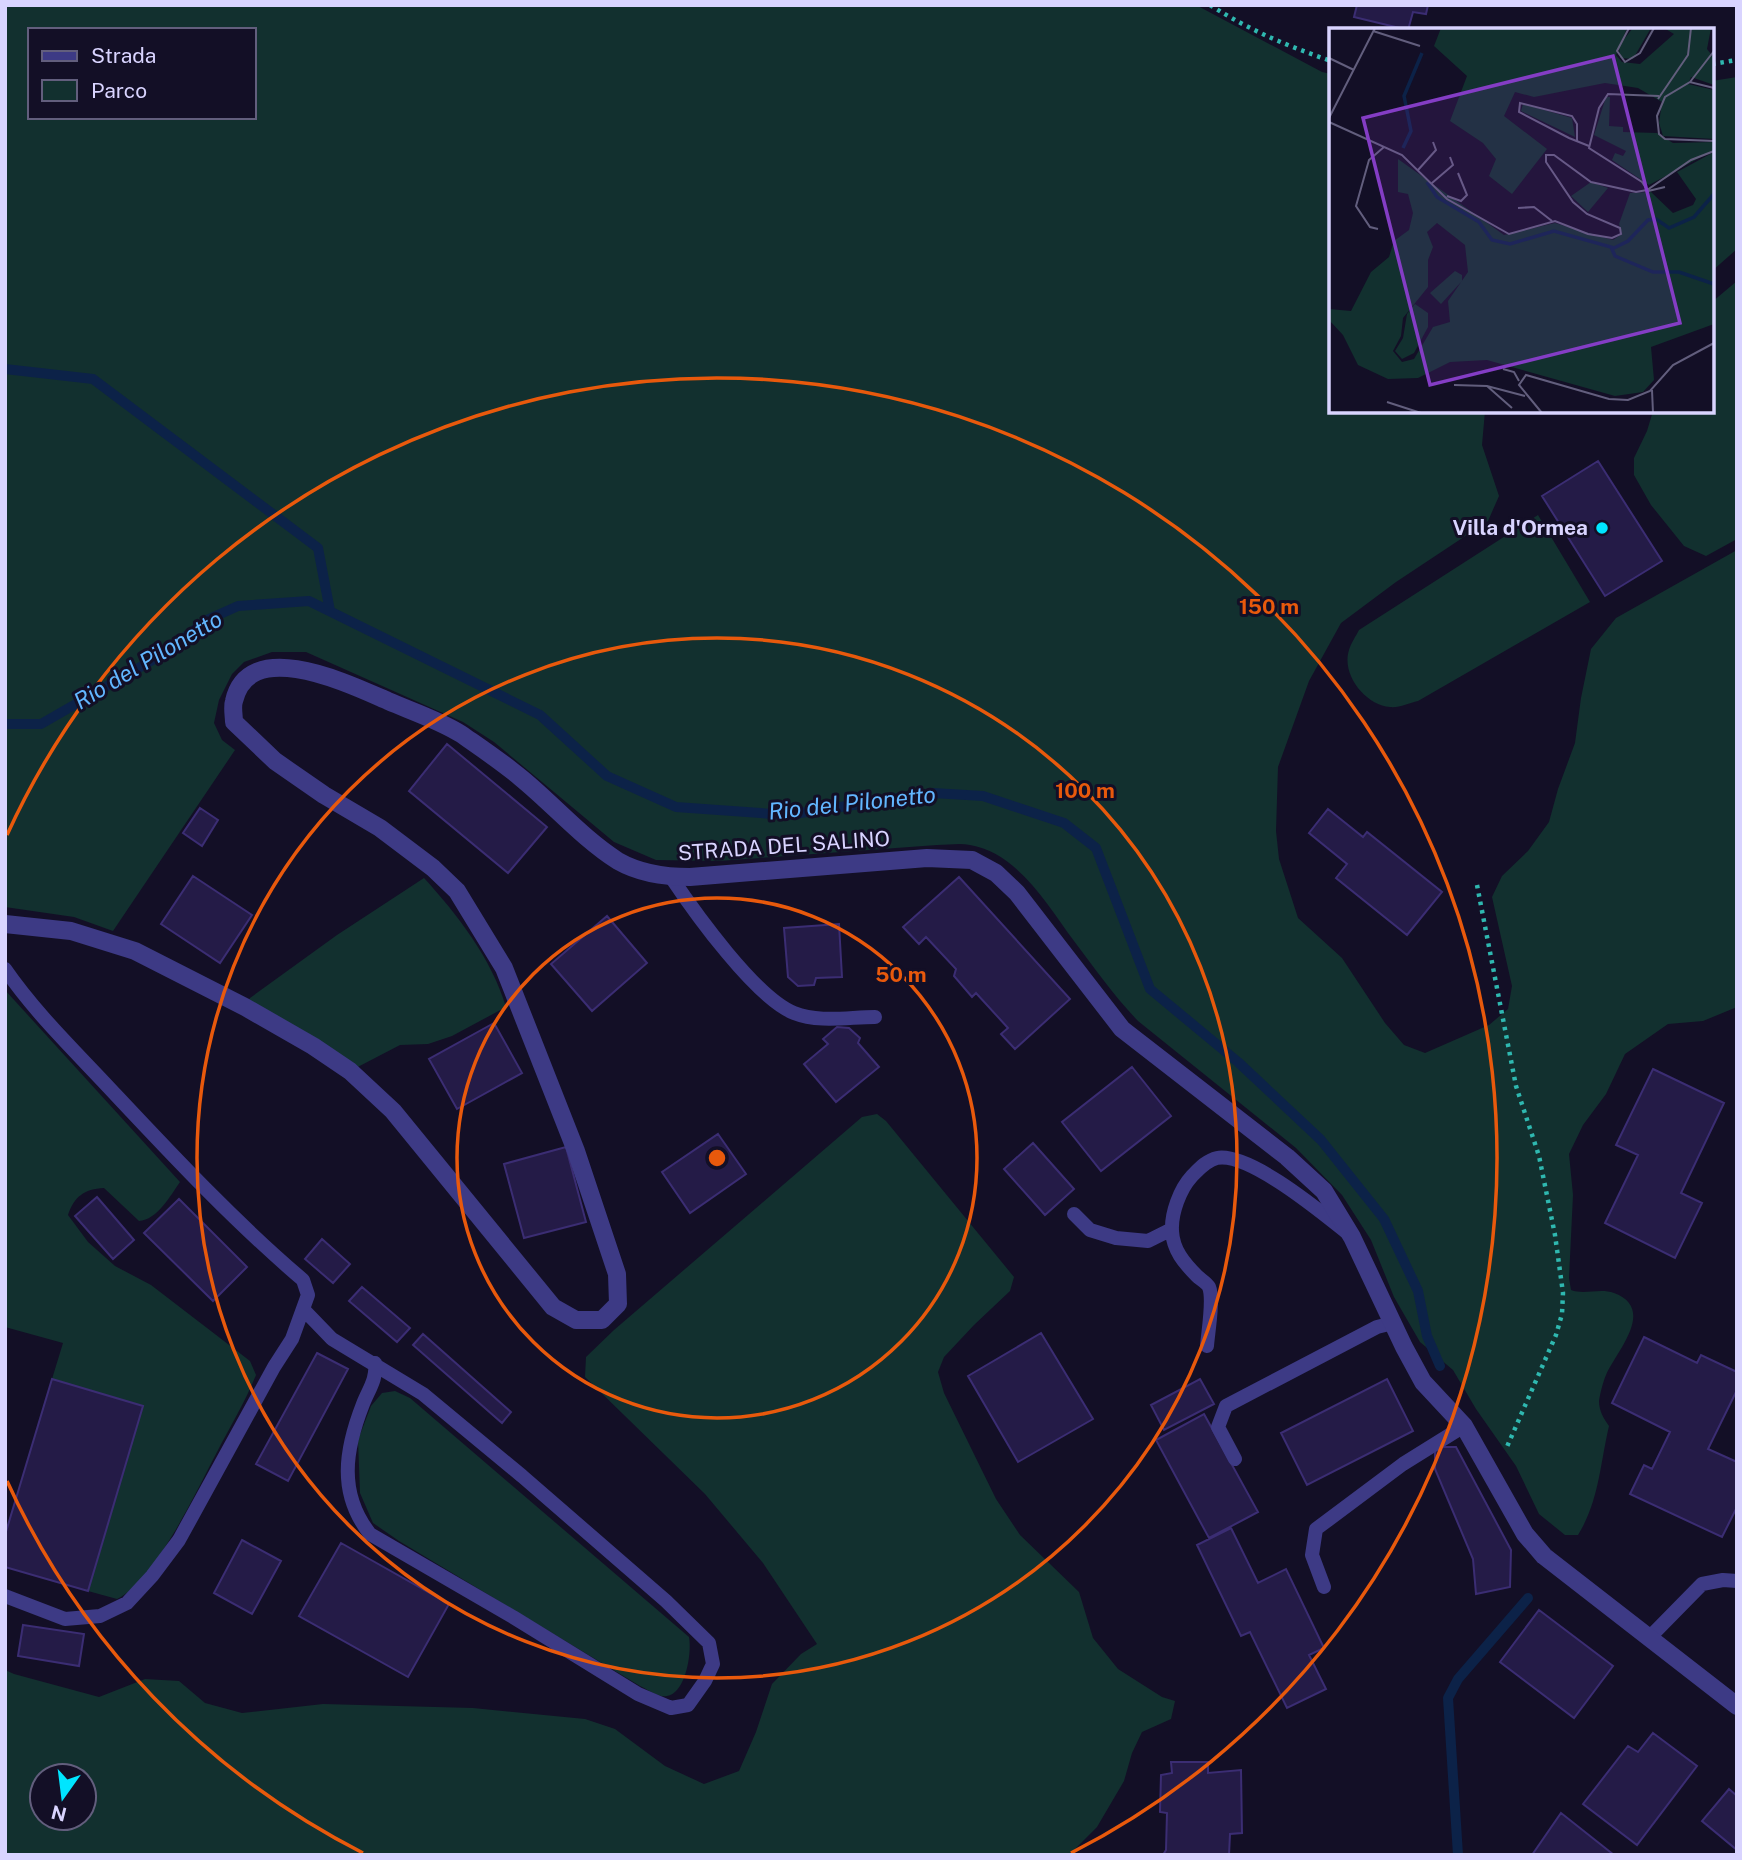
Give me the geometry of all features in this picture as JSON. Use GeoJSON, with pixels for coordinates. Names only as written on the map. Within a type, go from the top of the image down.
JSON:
{"type":"FeatureCollection","features":[{"type":"Feature","properties":{"kind":"street","name":"STRADA DEL SALINO"},"geometry":{"type":"LineString","coordinates":[[5,924],[71,931],[135,951],[220,993],[313,1045],[350,1071],[393,1111],[554,1307],[576,1320],[602,1320],[618,1304],[617,1275],[576,1151],[504,968],[457,891],[433,867],[380,828],[324,795],[275,761],[234,722],[233,701],[244,680],[268,667],[306,670],[346,683],[457,732],[520,777],[595,845],[622,863],[671,877],[927,858],[972,860],[996,873],[1017,893],[1122,1029],[1287,1157],[1324,1191],[1352,1237],[1423,1382],[1464,1426],[1525,1534],[1544,1556],[1737,1706]]}},
{"type":"Feature","properties":{"kind":"lane"},"geometry":{"type":"LineString","coordinates":[[671,877],[707,927],[767,997],[794,1013],[821,1018],[875,1017]]}},
{"type":"Feature","properties":{"kind":"lane"},"geometry":{"type":"LineString","coordinates":[[5,969],[84,1060],[205,1189],[303,1280],[308,1295],[292,1339],[179,1540],[127,1603],[100,1616],[65,1619],[5,1596]]}},
{"type":"Feature","properties":{"kind":"lane"},"geometry":{"type":"LineString","coordinates":[[1207,1346],[1209,1287],[1176,1251],[1172,1229],[1176,1205],[1186,1183],[1202,1166],[1218,1158],[1236,1160],[1264,1173],[1352,1237]]}},
{"type":"Feature","properties":{"kind":"lane"},"geometry":{"type":"LineString","coordinates":[[1074,1214],[1090,1230],[1116,1238],[1148,1241],[1172,1229]]}},
{"type":"Feature","properties":{"kind":"lane"},"geometry":{"type":"LineString","coordinates":[[304,1310],[332,1339],[375,1363],[423,1394],[666,1601],[709,1643],[713,1664],[701,1688],[688,1705],[671,1708],[638,1694],[370,1534],[358,1518],[350,1493],[347,1469],[351,1439],[367,1393],[374,1383],[375,1363]]}},
{"type":"Feature","properties":{"kind":"lane"},"geometry":{"type":"LineString","coordinates":[[1235,1459],[1218,1427],[1226,1406],[1377,1327],[1393,1323]]}},
{"type":"Feature","properties":{"kind":"lane"},"geometry":{"type":"LineString","coordinates":[[1324,1587],[1312,1555],[1316,1529],[1404,1464],[1464,1426]]}},
{"type":"Feature","properties":{"kind":"lane"},"geometry":{"type":"LineString","coordinates":[[1649,1638],[1702,1584],[1723,1580],[1737,1581]]}},
{"type":"Feature","properties":{"kind":"path"},"geometry":{"type":"LineString","coordinates":[[1210,5],[1244,27],[1274,41],[1329,60]]}},
{"type":"Feature","properties":{"kind":"path"},"geometry":{"type":"LineString","coordinates":[[1714,64],[1737,60]]}},
{"type":"Feature","properties":{"kind":"path"},"geometry":{"type":"LineString","coordinates":[[1477,885],[1516,1086],[1539,1156],[1563,1293],[1562,1314],[1556,1335],[1495,1479]]}},
{"type":"Feature","properties":{"kind":"green space"},"geometry":{"type":"Polygon","coordinates":[[[5,5],[1196,5],[1329,74],[1329,413],[1485,413],[1482,445],[1499,496],[1488,521],[1396,582],[1341,623],[1309,681],[1278,767],[1276,831],[1279,859],[1298,918],[1342,958],[1385,1023],[1404,1045],[1425,1053],[1489,1025],[1508,1009],[1512,986],[1492,897],[1502,876],[1528,851],[1549,822],[1575,743],[1591,649],[1616,618],[1737,550],[1737,1007],[1703,1021],[1668,1024],[1625,1054],[1606,1094],[1583,1125],[1569,1154],[1573,1195],[1569,1278],[1571,1290],[1614,1293],[1626,1300],[1632,1309],[1633,1320],[1602,1388],[1600,1408],[1609,1426],[1595,1496],[1578,1535],[1565,1535],[1539,1514],[1516,1466],[1476,1409],[1453,1370],[1420,1342],[1394,1297],[1371,1240],[1342,1195],[1296,1148],[1138,1021],[1030,883],[1003,858],[987,850],[958,844],[718,861],[656,860],[614,842],[494,742],[463,722],[306,652],[272,652],[244,662],[232,674],[219,700],[214,723],[222,740],[235,750],[113,931],[74,917],[5,907],[5,5]]]}},
{"type":"Feature","properties":{"kind":"green space"},"geometry":{"type":"Polygon","coordinates":[[[1737,77],[1737,249],[1714,269],[1714,81],[1737,77]]]}},
{"type":"Feature","properties":{"kind":"green space"},"geometry":{"type":"Polygon","coordinates":[[[1737,281],[1737,539],[1706,556],[1684,546],[1651,505],[1634,475],[1634,458],[1652,413],[1714,413],[1714,300],[1737,281]]]}},
{"type":"Feature","properties":{"kind":"green space"},"geometry":{"type":"Polygon","coordinates":[[[1538,515],[1590,602],[1418,701],[1390,707],[1364,695],[1352,678],[1347,660],[1359,630],[1538,515]]]}},
{"type":"Feature","properties":{"kind":"green space"},"geometry":{"type":"Polygon","coordinates":[[[424,878],[449,907],[483,955],[506,1007],[452,1036],[428,1044],[400,1045],[350,1071],[245,1007],[250,998],[337,935],[424,878]]]}},
{"type":"Feature","properties":{"kind":"green space"},"geometry":{"type":"Polygon","coordinates":[[[5,990],[180,1182],[163,1206],[146,1220],[139,1221],[104,1188],[81,1195],[73,1203],[68,1215],[88,1242],[115,1266],[151,1285],[250,1361],[256,1375],[174,1533],[146,1574],[117,1599],[88,1591],[143,1406],[52,1379],[63,1343],[5,1327],[5,990]]]}},
{"type":"Feature","properties":{"kind":"green space"},"geometry":{"type":"Polygon","coordinates":[[[877,1114],[886,1121],[1014,1277],[1010,1291],[944,1357],[938,1372],[944,1393],[996,1499],[1020,1535],[1079,1592],[1093,1638],[1118,1669],[1162,1697],[1175,1701],[1171,1719],[1142,1732],[1132,1753],[1124,1781],[1097,1827],[1069,1855],[5,1855],[5,1670],[99,1697],[145,1679],[179,1681],[205,1703],[242,1713],[323,1704],[473,1708],[585,1719],[615,1729],[665,1766],[704,1784],[739,1771],[772,1684],[801,1654],[817,1644],[763,1563],[705,1494],[585,1377],[586,1357],[862,1117],[877,1114]]]}},
{"type":"Feature","properties":{"kind":"green space"},"geometry":{"type":"Polygon","coordinates":[[[395,1391],[410,1398],[689,1637],[690,1652],[686,1671],[674,1693],[660,1696],[640,1686],[373,1523],[360,1493],[358,1440],[371,1406],[382,1393],[395,1391]]]}},
{"type":"Feature","properties":{"kind":"building"},"geometry":{"type":"Polygon","coordinates":[[[1357,5],[1428,5],[1426,14],[1413,12],[1409,28],[1354,17],[1357,5]]]}},
{"type":"Feature","properties":{"kind":"building","name":"Villa d'Ormea"},"geometry":{"type":"Polygon","coordinates":[[[1598,461],[1662,561],[1605,596],[1542,496],[1598,461]]]}},
{"type":"Feature","properties":{"kind":"building"},"geometry":{"type":"Polygon","coordinates":[[[447,744],[547,827],[508,873],[409,791],[447,744]]]}},
{"type":"Feature","properties":{"kind":"building"},"geometry":{"type":"Polygon","coordinates":[[[200,808],[218,820],[202,846],[183,833],[200,808]]]}},
{"type":"Feature","properties":{"kind":"building"},"geometry":{"type":"Polygon","coordinates":[[[1328,809],[1363,837],[1367,832],[1442,892],[1407,935],[1336,878],[1347,864],[1309,833],[1328,809]]]}},
{"type":"Feature","properties":{"kind":"building"},"geometry":{"type":"Polygon","coordinates":[[[193,876],[252,915],[220,963],[161,924],[193,876]]]}},
{"type":"Feature","properties":{"kind":"building"},"geometry":{"type":"Polygon","coordinates":[[[959,877],[1070,999],[1015,1049],[1001,1034],[1008,1028],[976,993],[972,997],[954,976],[956,969],[926,937],[919,944],[903,927],[959,877]]]}},
{"type":"Feature","properties":{"kind":"building"},"geometry":{"type":"Polygon","coordinates":[[[607,916],[647,963],[592,1011],[551,964],[607,916]]]}},
{"type":"Feature","properties":{"kind":"building"},"geometry":{"type":"Polygon","coordinates":[[[839,924],[842,977],[816,978],[814,985],[798,986],[788,977],[784,928],[839,924]]]}},
{"type":"Feature","properties":{"kind":"building"},"geometry":{"type":"Polygon","coordinates":[[[494,1023],[522,1073],[457,1109],[429,1059],[494,1023]]]}},
{"type":"Feature","properties":{"kind":"building"},"geometry":{"type":"Polygon","coordinates":[[[837,1027],[849,1028],[860,1038],[858,1043],[879,1067],[836,1102],[804,1064],[828,1044],[823,1039],[837,1027]]]}},
{"type":"Feature","properties":{"kind":"building"},"geometry":{"type":"Polygon","coordinates":[[[1132,1067],[1171,1116],[1101,1171],[1062,1122],[1132,1067]]]}},
{"type":"Feature","properties":{"kind":"building"},"geometry":{"type":"Polygon","coordinates":[[[1653,1069],[1724,1103],[1681,1193],[1702,1203],[1675,1258],[1605,1223],[1638,1155],[1616,1145],[1653,1069]]]}},
{"type":"Feature","properties":{"kind":"building"},"geometry":{"type":"Polygon","coordinates":[[[718,1134],[746,1174],[690,1213],[662,1172],[718,1134]]]}},
{"type":"Feature","properties":{"kind":"building"},"geometry":{"type":"Polygon","coordinates":[[[1033,1143],[1074,1189],[1045,1215],[1004,1169],[1033,1143]]]}},
{"type":"Feature","properties":{"kind":"building"},"geometry":{"type":"Polygon","coordinates":[[[566,1147],[586,1222],[524,1238],[504,1164],[566,1147]]]}},
{"type":"Feature","properties":{"kind":"building"},"geometry":{"type":"Polygon","coordinates":[[[97,1197],[134,1240],[113,1259],[75,1216],[97,1197]]]}},
{"type":"Feature","properties":{"kind":"building"},"geometry":{"type":"Polygon","coordinates":[[[179,1199],[247,1267],[213,1301],[144,1233],[179,1199]]]}},
{"type":"Feature","properties":{"kind":"building"},"geometry":{"type":"Polygon","coordinates":[[[322,1239],[350,1264],[333,1283],[305,1259],[322,1239]]]}},
{"type":"Feature","properties":{"kind":"building"},"geometry":{"type":"Polygon","coordinates":[[[362,1287],[410,1328],[397,1342],[349,1301],[362,1287]]]}},
{"type":"Feature","properties":{"kind":"building"},"geometry":{"type":"Polygon","coordinates":[[[1041,1333],[1093,1419],[1018,1462],[968,1376],[1041,1333]]]}},
{"type":"Feature","properties":{"kind":"building"},"geometry":{"type":"Polygon","coordinates":[[[423,1334],[511,1412],[502,1423],[413,1345],[423,1334]]]}},
{"type":"Feature","properties":{"kind":"building"},"geometry":{"type":"Polygon","coordinates":[[[1644,1337],[1697,1363],[1701,1355],[1737,1372],[1737,1390],[1708,1449],[1737,1462],[1737,1507],[1722,1537],[1630,1494],[1644,1465],[1652,1469],[1670,1432],[1612,1403],[1644,1337]]]}},
{"type":"Feature","properties":{"kind":"building"},"geometry":{"type":"Polygon","coordinates":[[[317,1353],[348,1369],[288,1481],[256,1464],[317,1353]]]}},
{"type":"Feature","properties":{"kind":"building"},"geometry":{"type":"Polygon","coordinates":[[[52,1379],[143,1406],[88,1591],[5,1567],[5,1535],[52,1379]]]}},
{"type":"Feature","properties":{"kind":"building"},"geometry":{"type":"Polygon","coordinates":[[[1200,1379],[1214,1404],[1164,1430],[1151,1405],[1200,1379]]]}},
{"type":"Feature","properties":{"kind":"building"},"geometry":{"type":"Polygon","coordinates":[[[1387,1379],[1413,1431],[1307,1485],[1281,1433],[1387,1379]]]}},
{"type":"Feature","properties":{"kind":"building"},"geometry":{"type":"Polygon","coordinates":[[[1204,1414],[1258,1512],[1209,1538],[1156,1440],[1204,1414]]]}},
{"type":"Feature","properties":{"kind":"building"},"geometry":{"type":"Polygon","coordinates":[[[1435,1447],[1456,1447],[1511,1550],[1510,1587],[1476,1594],[1473,1559],[1435,1469],[1435,1447]]]}},
{"type":"Feature","properties":{"kind":"building"},"geometry":{"type":"Polygon","coordinates":[[[1231,1528],[1258,1583],[1286,1569],[1324,1648],[1309,1655],[1326,1689],[1287,1708],[1250,1632],[1241,1636],[1197,1545],[1231,1528]]]}},
{"type":"Feature","properties":{"kind":"building"},"geometry":{"type":"Polygon","coordinates":[[[242,1540],[281,1561],[252,1614],[214,1593],[242,1540]]]}},
{"type":"Feature","properties":{"kind":"building"},"geometry":{"type":"Polygon","coordinates":[[[341,1543],[449,1604],[408,1677],[299,1616],[341,1543]]]}},
{"type":"Feature","properties":{"kind":"building"},"geometry":{"type":"Polygon","coordinates":[[[1539,1610],[1613,1666],[1574,1718],[1500,1662],[1539,1610]]]}},
{"type":"Feature","properties":{"kind":"building"},"geometry":{"type":"Polygon","coordinates":[[[23,1625],[84,1634],[79,1666],[18,1656],[23,1625]]]}},
{"type":"Feature","properties":{"kind":"building"},"geometry":{"type":"Polygon","coordinates":[[[1653,1733],[1697,1766],[1637,1845],[1583,1804],[1628,1746],[1638,1752],[1653,1733]]]}},
{"type":"Feature","properties":{"kind":"building"},"geometry":{"type":"Polygon","coordinates":[[[1171,1762],[1208,1762],[1208,1773],[1241,1770],[1242,1833],[1230,1834],[1229,1855],[1163,1855],[1166,1850],[1167,1813],[1160,1812],[1161,1775],[1172,1773],[1171,1762]]]}},
{"type":"Feature","properties":{"kind":"building"},"geometry":{"type":"Polygon","coordinates":[[[1729,1789],[1737,1796],[1737,1850],[1702,1821],[1729,1789]]]}},
{"type":"Feature","properties":{"kind":"building"},"geometry":{"type":"Polygon","coordinates":[[[1561,1813],[1614,1855],[1532,1855],[1561,1813]]]}},
{"type":"Feature","properties":{"kind":"waterway"},"geometry":{"type":"LineString","coordinates":[[5,369],[93,379],[318,548],[330,611]]}},
{"type":"Feature","properties":{"kind":"waterway","name":"Rio del Pilonetto"},"geometry":{"type":"LineString","coordinates":[[5,724],[41,724],[163,654],[209,619],[238,606],[309,601],[540,715],[607,776],[676,807],[787,815],[933,793],[983,796],[1064,823],[1096,848],[1150,989],[1238,1062],[1321,1140],[1384,1219],[1418,1291],[1427,1336],[1440,1366]]}},
{"type":"Feature","properties":{"kind":"waterway","name":"Rio del Pilonetto"},"geometry":{"type":"LineString","coordinates":[[1458,1855],[1448,1698],[1458,1679],[1528,1598]]}},
{"type":"Feature","properties":{"kind":"place","name":"Villa d'Ormea"},"geometry":{"type":"Point","coordinates":[1602,528]}}]}
